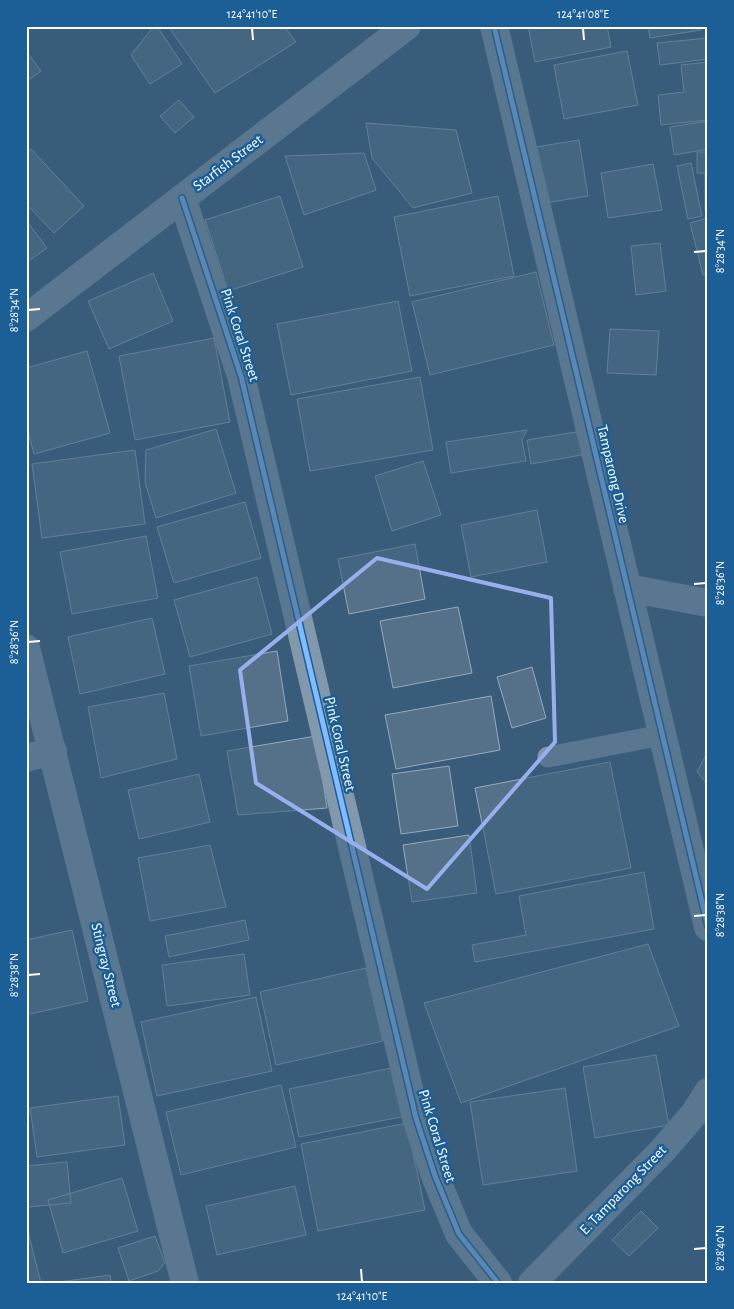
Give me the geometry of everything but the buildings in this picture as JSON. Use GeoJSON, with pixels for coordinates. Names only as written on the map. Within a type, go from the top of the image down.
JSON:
{"type":"FeatureCollection","features":[{"type":"Feature","properties":{"kind":"street","name":"Starfish Street"},"geometry":{"type":"LineString","coordinates":[[26,318],[407,26]]}},
{"type":"Feature","properties":{"kind":"street","name":"Tamparong Drive"},"geometry":{"type":"LineString","coordinates":[[494,26],[708,927]]}},
{"type":"Feature","properties":{"kind":"street","name":"Pink Coral Street"},"geometry":{"type":"LineString","coordinates":[[182,198],[241,376],[416,1118],[435,1176],[459,1234],[498,1283]]}},
{"type":"Feature","properties":{"kind":"street"},"geometry":{"type":"LineString","coordinates":[[627,588],[708,603]]}},
{"type":"Feature","properties":{"kind":"street","name":"Stingray Street"},"geometry":{"type":"LineString","coordinates":[[26,648],[185,1283]]}},
{"type":"Feature","properties":{"kind":"street"},"geometry":{"type":"LineString","coordinates":[[26,758],[53,751]]}},
{"type":"Feature","properties":{"kind":"street","name":"E. Tamparong Street"},"geometry":{"type":"LineString","coordinates":[[532,1283],[663,1150],[694,1114],[708,1092]]}},
{"type":"Feature","properties":{"kind":"lane"},"geometry":{"type":"LineString","coordinates":[[548,757],[662,735]]}},
{"type":"Feature","properties":{"kind":"highlighted area"},"geometry":{"type":"Polygon","coordinates":[[[377,558],[551,598],[555,742],[427,889],[256,783],[240,670],[377,558]]]}},
{"type":"Feature","properties":{"kind":"cycle path"},"geometry":{"type":"LineString","coordinates":[[494,26],[708,927]]}},
{"type":"Feature","properties":{"kind":"cycle path"},"geometry":{"type":"LineString","coordinates":[[182,198],[241,376],[416,1118],[435,1176],[459,1234],[498,1283]]}}]}
